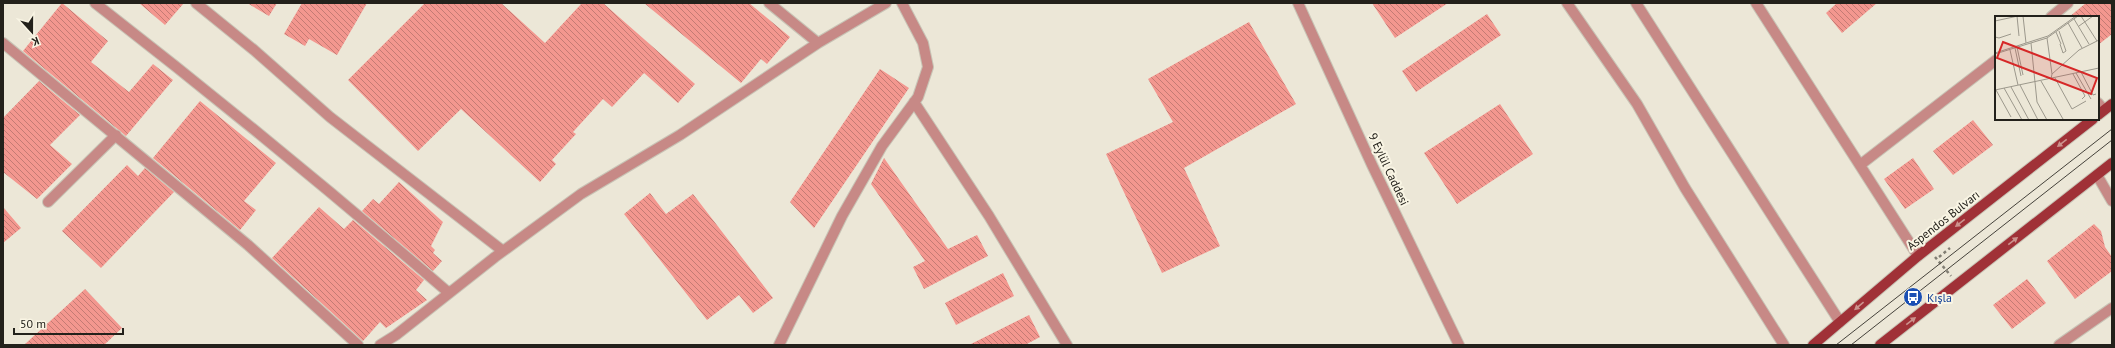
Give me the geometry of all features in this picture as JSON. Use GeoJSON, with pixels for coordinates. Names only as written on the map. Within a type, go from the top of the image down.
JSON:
{"type":"FeatureCollection","features":[{"type":"Feature","properties":{"kind":"main road","name":"Aspendos Bulvarı"},"geometry":{"type":"LineString","coordinates":[[1813,345],[1918,256],[2091,120]]}},
{"type":"Feature","properties":{"kind":"main road"},"geometry":{"type":"LineString","coordinates":[[1880,345],[2112,163]]}},
{"type":"Feature","properties":{"kind":"street"},"geometry":{"type":"LineString","coordinates":[[95,3],[217,98],[324,185],[449,293]]}},
{"type":"Feature","properties":{"kind":"street"},"geometry":{"type":"LineString","coordinates":[[196,3],[254,50],[330,117],[503,251]]}},
{"type":"Feature","properties":{"kind":"street"},"geometry":{"type":"LineString","coordinates":[[768,3],[818,43]]}},
{"type":"Feature","properties":{"kind":"street"},"geometry":{"type":"LineString","coordinates":[[380,345],[396,335],[503,251],[581,194],[680,135],[818,43],[886,3]]}},
{"type":"Feature","properties":{"kind":"street"},"geometry":{"type":"LineString","coordinates":[[779,345],[842,216],[882,146],[918,97],[928,67],[923,43],[902,3]]}},
{"type":"Feature","properties":{"kind":"street","name":"9 Eylül Caddesi"},"geometry":{"type":"LineString","coordinates":[[1298,3],[1372,165],[1459,345]]}},
{"type":"Feature","properties":{"kind":"street"},"geometry":{"type":"LineString","coordinates":[[1567,3],[1637,104],[1685,188],[1784,345]]}},
{"type":"Feature","properties":{"kind":"street"},"geometry":{"type":"LineString","coordinates":[[1636,3],[1840,322]]}},
{"type":"Feature","properties":{"kind":"street"},"geometry":{"type":"LineString","coordinates":[[1756,3],[1918,256]]}},
{"type":"Feature","properties":{"kind":"street"},"geometry":{"type":"LineString","coordinates":[[2052,16],[2068,3]]}},
{"type":"Feature","properties":{"kind":"street"},"geometry":{"type":"LineString","coordinates":[[3,43],[248,245],[358,345]]}},
{"type":"Feature","properties":{"kind":"street"},"geometry":{"type":"LineString","coordinates":[[1860,165],[1995,61]]}},
{"type":"Feature","properties":{"kind":"street"},"geometry":{"type":"LineString","coordinates":[[914,102],[989,216],[1067,345]]}},
{"type":"Feature","properties":{"kind":"street"},"geometry":{"type":"LineString","coordinates":[[48,202],[116,136]]}},
{"type":"Feature","properties":{"kind":"street"},"geometry":{"type":"LineString","coordinates":[[2097,175],[2112,201]]}},
{"type":"Feature","properties":{"kind":"street"},"geometry":{"type":"LineString","coordinates":[[2059,345],[2112,308]]}},
{"type":"Feature","properties":{"kind":"path"},"geometry":{"type":"LineString","coordinates":[[1928,248],[1958,284]]}},
{"type":"Feature","properties":{"kind":"path"},"geometry":{"type":"LineString","coordinates":[[1937,259],[1950,248]]}},
{"type":"Feature","properties":{"kind":"building"},"geometry":{"type":"Polygon","coordinates":[[[62,3],[108,41],[91,62],[129,92],[153,64],[173,80],[126,136],[23,51],[62,3]]]}},
{"type":"Feature","properties":{"kind":"building"},"geometry":{"type":"Polygon","coordinates":[[[139,3],[184,3],[165,25],[139,3]]]}},
{"type":"Feature","properties":{"kind":"building"},"geometry":{"type":"Polygon","coordinates":[[[247,3],[277,3],[269,16],[247,3]]]}},
{"type":"Feature","properties":{"kind":"building"},"geometry":{"type":"Polygon","coordinates":[[[302,3],[367,3],[337,55],[309,39],[305,46],[284,34],[302,3]]]}},
{"type":"Feature","properties":{"kind":"building"},"geometry":{"type":"Polygon","coordinates":[[[425,3],[501,3],[545,43],[582,3],[603,3],[695,84],[678,103],[644,73],[612,107],[603,99],[573,132],[576,134],[552,160],[556,164],[540,182],[461,109],[418,151],[348,80],[425,3]]]}},
{"type":"Feature","properties":{"kind":"building"},"geometry":{"type":"Polygon","coordinates":[[[644,3],[749,3],[790,37],[767,64],[761,59],[741,83],[644,3]]]}},
{"type":"Feature","properties":{"kind":"building"},"geometry":{"type":"Polygon","coordinates":[[[1372,3],[1448,3],[1395,38],[1372,3]]]}},
{"type":"Feature","properties":{"kind":"building"},"geometry":{"type":"Polygon","coordinates":[[[1837,3],[1877,3],[1842,33],[1826,13],[1837,3]]]}},
{"type":"Feature","properties":{"kind":"building"},"geometry":{"type":"Polygon","coordinates":[[[2086,3],[2112,3],[2112,34],[2099,44],[2099,16],[2070,16],[2086,3]]]}},
{"type":"Feature","properties":{"kind":"building"},"geometry":{"type":"Polygon","coordinates":[[[1487,14],[1501,35],[1416,92],[1402,71],[1487,14]]]}},
{"type":"Feature","properties":{"kind":"building"},"geometry":{"type":"Polygon","coordinates":[[[1249,22],[1296,104],[1184,168],[1220,246],[1162,273],[1106,154],[1173,122],[1148,79],[1249,22]]]}},
{"type":"Feature","properties":{"kind":"building"},"geometry":{"type":"Polygon","coordinates":[[[880,69],[909,88],[814,228],[790,202],[880,69]]]}},
{"type":"Feature","properties":{"kind":"building"},"geometry":{"type":"Polygon","coordinates":[[[39,81],[80,115],[50,145],[72,164],[37,199],[3,172],[3,118],[39,81]]]}},
{"type":"Feature","properties":{"kind":"building"},"geometry":{"type":"Polygon","coordinates":[[[200,101],[276,163],[244,201],[256,210],[240,230],[153,158],[200,101]]]}},
{"type":"Feature","properties":{"kind":"building"},"geometry":{"type":"Polygon","coordinates":[[[1500,104],[1533,154],[1457,204],[1424,153],[1500,104]]]}},
{"type":"Feature","properties":{"kind":"building"},"geometry":{"type":"Polygon","coordinates":[[[1973,120],[1993,145],[1953,175],[1933,151],[1973,120]]]}},
{"type":"Feature","properties":{"kind":"building"},"geometry":{"type":"Polygon","coordinates":[[[884,158],[948,249],[977,235],[988,256],[924,289],[913,267],[925,261],[871,184],[884,158]]]}},
{"type":"Feature","properties":{"kind":"building"},"geometry":{"type":"Polygon","coordinates":[[[1913,158],[1934,189],[1905,209],[1884,179],[1913,158]]]}},
{"type":"Feature","properties":{"kind":"building"},"geometry":{"type":"Polygon","coordinates":[[[127,165],[138,176],[145,168],[174,192],[101,268],[62,231],[127,165]]]}},
{"type":"Feature","properties":{"kind":"building"},"geometry":{"type":"Polygon","coordinates":[[[399,182],[443,222],[431,246],[435,250],[433,253],[442,261],[433,271],[362,211],[373,199],[379,204],[399,182]]]}},
{"type":"Feature","properties":{"kind":"building"},"geometry":{"type":"Polygon","coordinates":[[[650,193],[666,214],[693,194],[773,298],[753,313],[739,295],[707,320],[624,214],[650,193]]]}},
{"type":"Feature","properties":{"kind":"building"},"geometry":{"type":"Polygon","coordinates":[[[3,207],[21,228],[3,243],[3,207]]]}},
{"type":"Feature","properties":{"kind":"building"},"geometry":{"type":"Polygon","coordinates":[[[319,207],[344,229],[353,220],[424,280],[416,290],[427,300],[386,328],[380,322],[363,341],[272,258],[319,207]]]}},
{"type":"Feature","properties":{"kind":"building"},"geometry":{"type":"Polygon","coordinates":[[[2094,224],[2101,231],[2105,247],[2112,257],[2112,271],[2075,299],[2047,261],[2094,224]]]}},
{"type":"Feature","properties":{"kind":"building"},"geometry":{"type":"Polygon","coordinates":[[[1003,273],[1014,296],[956,325],[945,303],[1003,273]]]}},
{"type":"Feature","properties":{"kind":"building"},"geometry":{"type":"Polygon","coordinates":[[[2027,279],[2046,303],[2012,329],[1993,305],[2027,279]]]}},
{"type":"Feature","properties":{"kind":"building"},"geometry":{"type":"Polygon","coordinates":[[[85,289],[122,328],[104,345],[24,345],[85,289]]]}},
{"type":"Feature","properties":{"kind":"building"},"geometry":{"type":"Polygon","coordinates":[[[1029,315],[1040,337],[1025,345],[969,345],[1029,315]]]}},
{"type":"Feature","properties":{"kind":"tram line"},"geometry":{"type":"LineString","coordinates":[[1836,345],[2112,129]]}},
{"type":"Feature","properties":{"kind":"tram line"},"geometry":{"type":"LineString","coordinates":[[1851,345],[2112,140]]}},
{"type":"Feature","properties":{"kind":"place","name":"Kışla"},"geometry":{"type":"Point","coordinates":[1913,297]}}]}
